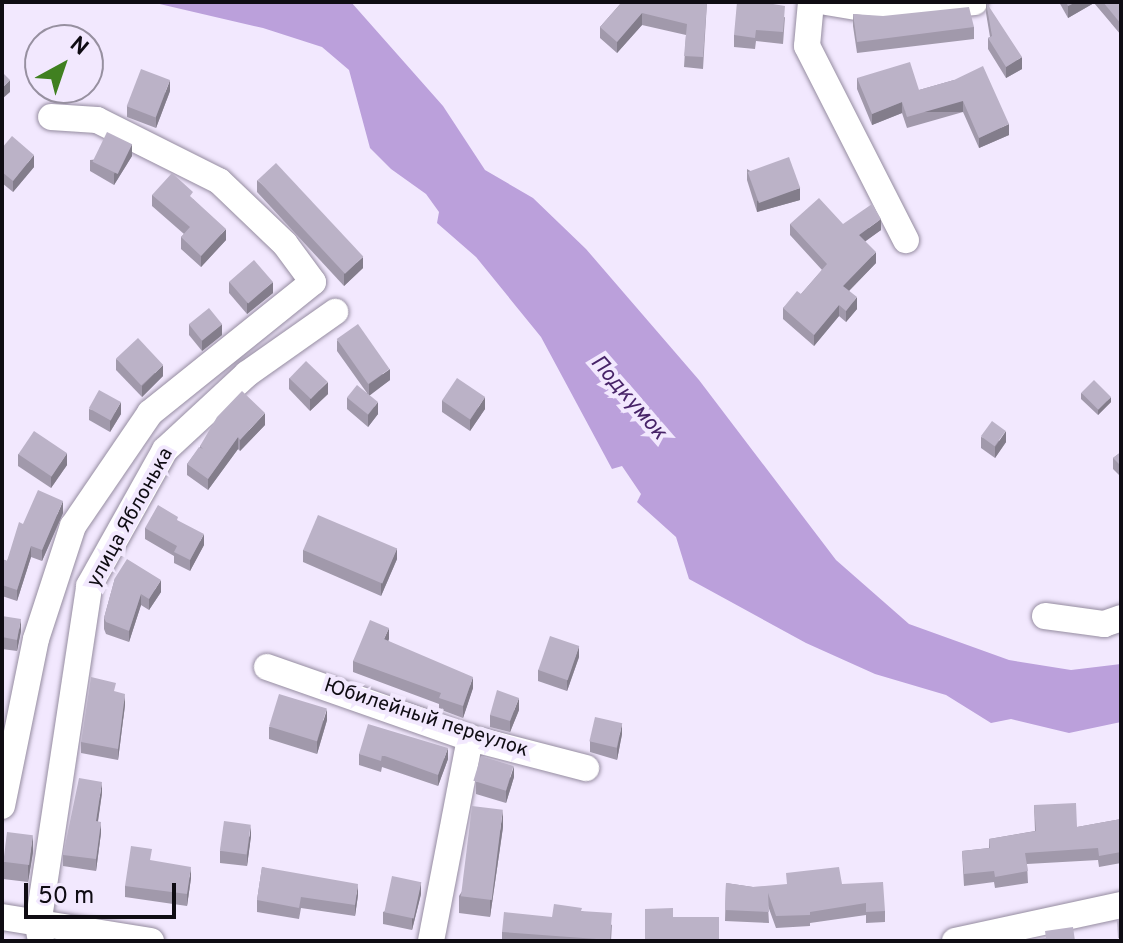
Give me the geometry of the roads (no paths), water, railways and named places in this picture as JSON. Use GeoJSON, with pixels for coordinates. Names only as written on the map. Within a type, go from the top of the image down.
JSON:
{"type":"FeatureCollection","features":[{"type":"Feature","properties":{"kind":"street"},"geometry":{"type":"LineString","coordinates":[[811,2],[807,46],[906,240]]}},
{"type":"Feature","properties":{"kind":"street"},"geometry":{"type":"LineString","coordinates":[[826,2],[881,11],[975,2]]}},
{"type":"Feature","properties":{"kind":"street","name":"улица Яблонька"},"geometry":{"type":"LineString","coordinates":[[2,806],[36,639],[73,526],[150,413],[313,282],[285,244],[219,181],[97,120],[51,117]]}},
{"type":"Feature","properties":{"kind":"street","name":"улица Яблонька"},"geometry":{"type":"LineString","coordinates":[[40,933],[89,586],[165,450],[247,374],[335,312]]}},
{"type":"Feature","properties":{"kind":"street"},"geometry":{"type":"LineString","coordinates":[[1045,616],[1104,624],[1121,618]]}},
{"type":"Feature","properties":{"kind":"street","name":"Юбилейный переулок"},"geometry":{"type":"LineString","coordinates":[[267,667],[470,738],[586,768]]}},
{"type":"Feature","properties":{"kind":"street"},"geometry":{"type":"LineString","coordinates":[[431,941],[470,738]]}},
{"type":"Feature","properties":{"kind":"street"},"geometry":{"type":"LineString","coordinates":[[955,941],[1121,905]]}},
{"type":"Feature","properties":{"kind":"street"},"geometry":{"type":"LineString","coordinates":[[2,917],[40,933],[151,941]]}},
{"type":"Feature","properties":{"kind":"water","name":"Подкумок"},"geometry":{"type":"Polygon","coordinates":[[[151,2],[351,2],[443,106],[485,170],[533,198],[586,249],[699,380],[836,560],[909,624],[1009,660],[1071,670],[1121,664],[1121,722],[1069,733],[1011,719],[991,723],[946,695],[875,674],[806,643],[689,579],[676,537],[637,502],[641,494],[622,466],[612,469],[541,337],[476,257],[437,223],[439,212],[426,194],[391,169],[370,148],[349,70],[322,47],[263,28],[151,2]]]}}]}
